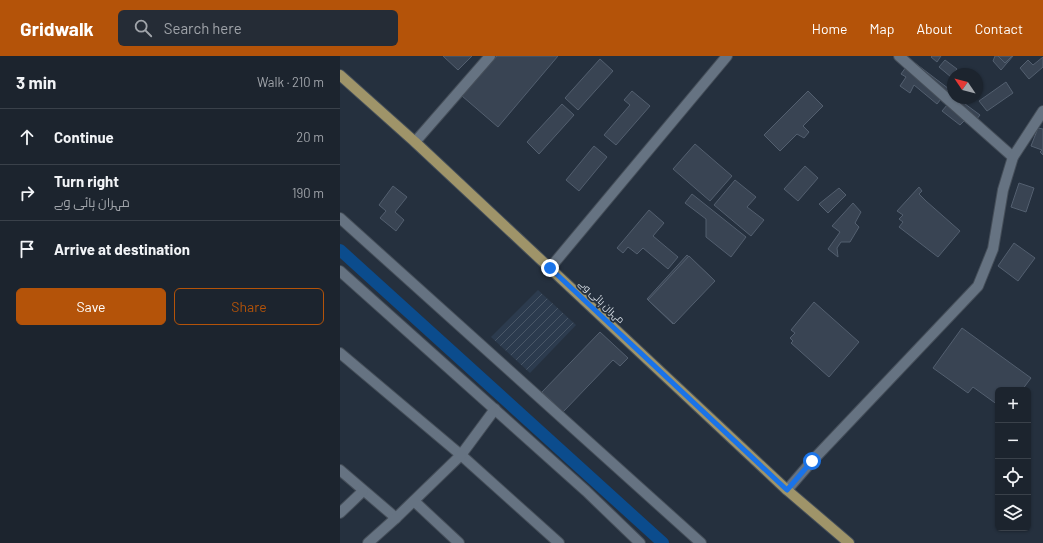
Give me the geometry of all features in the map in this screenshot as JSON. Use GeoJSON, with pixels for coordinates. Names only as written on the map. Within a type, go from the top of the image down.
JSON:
{"type":"FeatureCollection","features":[{"type":"Feature","properties":{"kind":"main road","name":"مہران ہائی وے"},"geometry":{"type":"LineString","coordinates":[[340,75],[415,142],[787,490],[849,543]]}},
{"type":"Feature","properties":{"kind":"street"},"geometry":{"type":"LineString","coordinates":[[415,142],[490,56]]}},
{"type":"Feature","properties":{"kind":"street"},"geometry":{"type":"LineString","coordinates":[[550,268],[727,56]]}},
{"type":"Feature","properties":{"kind":"street"},"geometry":{"type":"LineString","coordinates":[[899,56],[1013,157]]}},
{"type":"Feature","properties":{"kind":"street"},"geometry":{"type":"LineString","coordinates":[[787,490],[817,455],[978,286],[993,249],[1003,190],[1013,157],[1043,111]]}},
{"type":"Feature","properties":{"kind":"street"},"geometry":{"type":"LineString","coordinates":[[340,218],[701,543]]}},
{"type":"Feature","properties":{"kind":"street"},"geometry":{"type":"LineString","coordinates":[[340,271],[586,491],[640,543]]}},
{"type":"Feature","properties":{"kind":"street"},"geometry":{"type":"LineString","coordinates":[[340,353],[461,455],[559,543]]}},
{"type":"Feature","properties":{"kind":"street"},"geometry":{"type":"LineString","coordinates":[[368,543],[461,455],[494,409]]}},
{"type":"Feature","properties":{"kind":"street"},"geometry":{"type":"LineString","coordinates":[[340,470],[396,518]]}},
{"type":"Feature","properties":{"kind":"street"},"geometry":{"type":"LineString","coordinates":[[340,513],[363,491]]}},
{"type":"Feature","properties":{"kind":"street"},"geometry":{"type":"LineString","coordinates":[[414,501],[459,543]]}},
{"type":"Feature","properties":{"kind":"shaded area"},"geometry":{"type":"Polygon","coordinates":[[[538,290],[576,325],[530,373],[491,337],[538,290]]]}},
{"type":"Feature","properties":{"kind":"building"},"geometry":{"type":"Polygon","coordinates":[[[443,56],[472,56],[458,70],[443,56]]]}},
{"type":"Feature","properties":{"kind":"building"},"geometry":{"type":"Polygon","coordinates":[[[497,56],[558,56],[498,127],[462,96],[497,56]]]}},
{"type":"Feature","properties":{"kind":"building"},"geometry":{"type":"Polygon","coordinates":[[[941,56],[937,62],[931,57],[941,56]]]}},
{"type":"Feature","properties":{"kind":"building"},"geometry":{"type":"Polygon","coordinates":[[[995,56],[1013,56],[1001,70],[993,61],[995,56]]]}},
{"type":"Feature","properties":{"kind":"building"},"geometry":{"type":"Polygon","coordinates":[[[998,56],[1012,56],[1005,63],[998,56]]]}},
{"type":"Feature","properties":{"kind":"building"},"geometry":{"type":"Polygon","coordinates":[[[1043,57],[1043,67],[1029,79],[1020,68],[1028,60],[1033,65],[1043,57]]]}},
{"type":"Feature","properties":{"kind":"building"},"geometry":{"type":"Polygon","coordinates":[[[600,59],[613,71],[578,110],[565,98],[600,59]]]}},
{"type":"Feature","properties":{"kind":"building"},"geometry":{"type":"Polygon","coordinates":[[[911,60],[947,87],[947,92],[937,104],[914,85],[910,93],[900,86],[906,77],[901,74],[911,60]]]}},
{"type":"Feature","properties":{"kind":"building"},"geometry":{"type":"Polygon","coordinates":[[[945,60],[956,68],[947,68],[947,74],[939,67],[945,60]]]}},
{"type":"Feature","properties":{"kind":"building"},"geometry":{"type":"Polygon","coordinates":[[[1006,82],[1013,93],[987,111],[981,104],[983,104],[983,98],[1006,82]]]}},
{"type":"Feature","properties":{"kind":"building"},"geometry":{"type":"Polygon","coordinates":[[[632,91],[650,106],[616,145],[604,135],[630,105],[624,100],[632,91]]]}},
{"type":"Feature","properties":{"kind":"building"},"geometry":{"type":"Polygon","coordinates":[[[808,91],[823,106],[803,126],[809,132],[804,138],[797,134],[780,151],[764,135],[808,91]]]}},
{"type":"Feature","properties":{"kind":"building"},"geometry":{"type":"Polygon","coordinates":[[[562,104],[574,115],[539,154],[527,142],[562,104]]]}},
{"type":"Feature","properties":{"kind":"building"},"geometry":{"type":"Polygon","coordinates":[[[948,104],[965,104],[980,115],[971,126],[964,121],[960,125],[942,111],[948,104]]]}},
{"type":"Feature","properties":{"kind":"building"},"geometry":{"type":"Polygon","coordinates":[[[1038,128],[1043,129],[1043,155],[1040,152],[1042,150],[1031,146],[1038,128]]]}},
{"type":"Feature","properties":{"kind":"building"},"geometry":{"type":"Polygon","coordinates":[[[695,144],[732,176],[710,201],[673,169],[695,144]]]}},
{"type":"Feature","properties":{"kind":"building"},"geometry":{"type":"Polygon","coordinates":[[[594,146],[607,157],[579,191],[566,180],[594,146]]]}},
{"type":"Feature","properties":{"kind":"building"},"geometry":{"type":"Polygon","coordinates":[[[805,166],[818,178],[798,201],[784,189],[805,166]]]}},
{"type":"Feature","properties":{"kind":"building"},"geometry":{"type":"Polygon","coordinates":[[[735,180],[756,197],[747,207],[764,220],[751,236],[714,205],[735,180]]]}},
{"type":"Feature","properties":{"kind":"building"},"geometry":{"type":"Polygon","coordinates":[[[1019,183],[1034,188],[1026,212],[1011,207],[1019,183]]]}},
{"type":"Feature","properties":{"kind":"building"},"geometry":{"type":"Polygon","coordinates":[[[393,186],[407,197],[395,212],[404,220],[396,231],[380,218],[386,211],[379,205],[393,186]]]}},
{"type":"Feature","properties":{"kind":"building"},"geometry":{"type":"Polygon","coordinates":[[[919,187],[922,191],[919,194],[960,231],[938,257],[899,227],[903,222],[899,219],[903,215],[897,211],[919,187]]]}},
{"type":"Feature","properties":{"kind":"building"},"geometry":{"type":"Polygon","coordinates":[[[839,188],[846,195],[828,213],[819,204],[839,188]]]}},
{"type":"Feature","properties":{"kind":"building"},"geometry":{"type":"Polygon","coordinates":[[[692,194],[746,237],[731,257],[706,237],[706,219],[685,203],[692,194]]]}},
{"type":"Feature","properties":{"kind":"building"},"geometry":{"type":"Polygon","coordinates":[[[853,203],[861,212],[855,223],[859,227],[850,242],[841,242],[837,248],[838,257],[828,249],[840,232],[832,226],[853,203]]]}},
{"type":"Feature","properties":{"kind":"building"},"geometry":{"type":"Polygon","coordinates":[[[649,210],[664,223],[653,236],[678,257],[668,269],[643,248],[637,254],[628,247],[623,253],[617,248],[649,210]]]}},
{"type":"Feature","properties":{"kind":"building"},"geometry":{"type":"Polygon","coordinates":[[[1014,243],[1035,258],[1018,281],[998,266],[1014,243]]]}},
{"type":"Feature","properties":{"kind":"building"},"geometry":{"type":"Polygon","coordinates":[[[687,255],[713,279],[673,324],[647,299],[687,255]]]}},
{"type":"Feature","properties":{"kind":"building"},"geometry":{"type":"Polygon","coordinates":[[[689,256],[715,281],[674,324],[648,300],[689,256]]]}},
{"type":"Feature","properties":{"kind":"building"},"geometry":{"type":"Polygon","coordinates":[[[814,302],[859,342],[829,377],[791,343],[793,341],[790,338],[795,333],[791,330],[814,302]]]}},
{"type":"Feature","properties":{"kind":"building"},"geometry":{"type":"Polygon","coordinates":[[[962,328],[1031,378],[1024,387],[995,387],[995,403],[973,387],[968,393],[933,368],[962,328]]]}},
{"type":"Feature","properties":{"kind":"building"},"geometry":{"type":"Polygon","coordinates":[[[600,332],[628,358],[620,366],[613,360],[563,412],[542,392],[600,332]]]}},
{"type":"Feature","properties":{"kind":"waterway"},"geometry":{"type":"LineString","coordinates":[[340,250],[663,543]]}},
{"type":"Feature","properties":{"kind":"route"},"geometry":{"type":"LineString","coordinates":[[550,268],[787,490],[812,461]]}}]}
